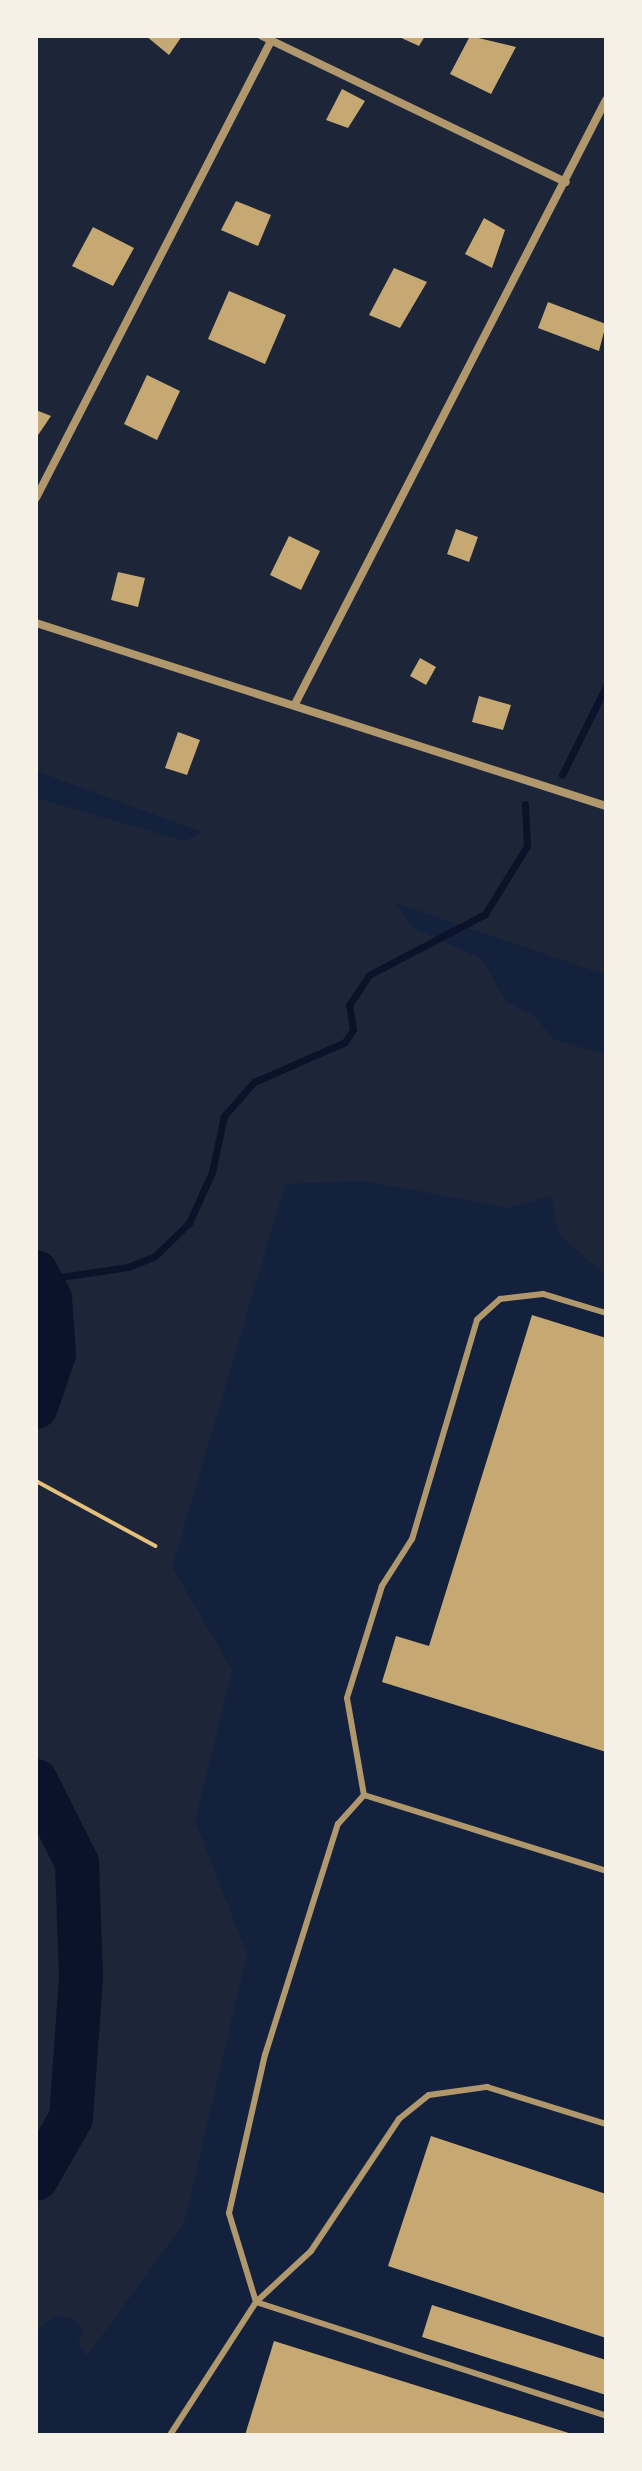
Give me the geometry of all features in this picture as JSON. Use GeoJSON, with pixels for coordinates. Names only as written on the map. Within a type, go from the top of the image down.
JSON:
{"type":"FeatureCollection","features":[{"type":"Feature","properties":{"kind":"street"},"geometry":{"type":"LineString","coordinates":[[36,498],[267,38],[566,182]]}},
{"type":"Feature","properties":{"kind":"street"},"geometry":{"type":"LineString","coordinates":[[295,704],[330,622],[390,524],[606,100]]}},
{"type":"Feature","properties":{"kind":"street"},"geometry":{"type":"LineString","coordinates":[[36,623],[606,806]]}},
{"type":"Feature","properties":{"kind":"lane"},"geometry":{"type":"LineString","coordinates":[[364,1795],[347,1698],[382,1586],[412,1539],[477,1320],[500,1299],[543,1294],[606,1313]]}},
{"type":"Feature","properties":{"kind":"lane"},"geometry":{"type":"LineString","coordinates":[[364,1795],[606,1871]]}},
{"type":"Feature","properties":{"kind":"lane"},"geometry":{"type":"LineString","coordinates":[[256,2302],[229,2213],[265,2055],[338,1824],[364,1795]]}},
{"type":"Feature","properties":{"kind":"lane"},"geometry":{"type":"LineString","coordinates":[[170,2435],[256,2302],[311,2251],[399,2119],[429,2095],[487,2087],[606,2124]]}},
{"type":"Feature","properties":{"kind":"lane"},"geometry":{"type":"LineString","coordinates":[[256,2302],[606,2416]]}},
{"type":"Feature","properties":{"kind":"path"},"geometry":{"type":"LineString","coordinates":[[38,1482],[155,1546]]}},
{"type":"Feature","properties":{"kind":"shaded area"},"geometry":{"type":"Polygon","coordinates":[[[36,36],[606,36],[606,975],[395,903],[411,927],[482,959],[506,1002],[535,1016],[553,1039],[606,1055],[606,1276],[559,1234],[551,1196],[508,1208],[366,1181],[285,1184],[172,1567],[232,1670],[195,1821],[247,1954],[184,2223],[87,2356],[78,2344],[83,2330],[73,2318],[56,2315],[36,2331],[36,798],[185,841],[202,832],[36,771],[36,36]]]}},
{"type":"Feature","properties":{"kind":"building"},"geometry":{"type":"Polygon","coordinates":[[[146,36],[182,36],[169,55],[146,36]]]}},
{"type":"Feature","properties":{"kind":"building"},"geometry":{"type":"Polygon","coordinates":[[[397,36],[425,36],[419,46],[397,36]]]}},
{"type":"Feature","properties":{"kind":"building"},"geometry":{"type":"Polygon","coordinates":[[[470,36],[516,47],[491,94],[450,74],[470,36]]]}},
{"type":"Feature","properties":{"kind":"building"},"geometry":{"type":"Polygon","coordinates":[[[342,89],[365,101],[348,128],[326,120],[342,89]]]}},
{"type":"Feature","properties":{"kind":"building"},"geometry":{"type":"Polygon","coordinates":[[[236,201],[271,215],[258,246],[221,230],[236,201]]]}},
{"type":"Feature","properties":{"kind":"building"},"geometry":{"type":"Polygon","coordinates":[[[484,218],[505,230],[492,268],[465,254],[484,218]]]}},
{"type":"Feature","properties":{"kind":"building"},"geometry":{"type":"Polygon","coordinates":[[[93,227],[134,248],[113,286],[72,266],[93,227]]]}},
{"type":"Feature","properties":{"kind":"building"},"geometry":{"type":"Polygon","coordinates":[[[394,268],[427,282],[400,328],[369,315],[394,268]]]}},
{"type":"Feature","properties":{"kind":"building"},"geometry":{"type":"Polygon","coordinates":[[[229,291],[286,315],[265,364],[208,339],[229,291]]]}},
{"type":"Feature","properties":{"kind":"building"},"geometry":{"type":"Polygon","coordinates":[[[548,302],[606,324],[599,351],[538,328],[548,302]]]}},
{"type":"Feature","properties":{"kind":"building"},"geometry":{"type":"Polygon","coordinates":[[[147,375],[180,391],[157,440],[124,424],[147,375]]]}},
{"type":"Feature","properties":{"kind":"building"},"geometry":{"type":"Polygon","coordinates":[[[36,410],[51,416],[36,438],[36,410]]]}},
{"type":"Feature","properties":{"kind":"building"},"geometry":{"type":"Polygon","coordinates":[[[456,529],[478,537],[469,562],[447,554],[456,529]]]}},
{"type":"Feature","properties":{"kind":"building"},"geometry":{"type":"Polygon","coordinates":[[[289,536],[320,551],[301,590],[270,575],[289,536]]]}},
{"type":"Feature","properties":{"kind":"building"},"geometry":{"type":"Polygon","coordinates":[[[118,572],[145,578],[138,607],[111,600],[118,572]]]}},
{"type":"Feature","properties":{"kind":"building"},"geometry":{"type":"Polygon","coordinates":[[[420,658],[436,667],[426,685],[410,676],[420,658]]]}},
{"type":"Feature","properties":{"kind":"building"},"geometry":{"type":"Polygon","coordinates":[[[479,696],[511,705],[503,730],[472,722],[479,696]]]}},
{"type":"Feature","properties":{"kind":"building"},"geometry":{"type":"Polygon","coordinates":[[[178,732],[200,740],[187,775],[165,768],[178,732]]]}},
{"type":"Feature","properties":{"kind":"building"},"geometry":{"type":"Polygon","coordinates":[[[532,1315],[606,1338],[606,1752],[382,1682],[396,1636],[429,1646],[532,1315]]]}},
{"type":"Feature","properties":{"kind":"building"},"geometry":{"type":"Polygon","coordinates":[[[431,2136],[606,2194],[606,2338],[388,2266],[431,2136]]]}},
{"type":"Feature","properties":{"kind":"building"},"geometry":{"type":"Polygon","coordinates":[[[432,2305],[606,2360],[606,2395],[422,2337],[432,2305]]]}},
{"type":"Feature","properties":{"kind":"building"},"geometry":{"type":"Polygon","coordinates":[[[274,2341],[572,2434],[572,2435],[245,2435],[274,2341]]]}},
{"type":"Feature","properties":{"kind":"waterway"},"geometry":{"type":"LineString","coordinates":[[562,775],[606,686]]}},
{"type":"Feature","properties":{"kind":"waterway"},"geometry":{"type":"LineString","coordinates":[[40,1280],[128,1267],[155,1256],[189,1223],[212,1172],[224,1116],[254,1082],[345,1042],[353,1029],[349,1005],[369,975],[485,914],[527,846],[525,804]]}},
{"type":"Feature","properties":{"kind":"waterway"},"geometry":{"type":"LineString","coordinates":[[36,1272],[50,1298],[54,1354],[36,1407]]}},
{"type":"Feature","properties":{"kind":"waterway"},"geometry":{"type":"LineString","coordinates":[[36,1781],[77,1863],[81,1978],[71,2118],[36,2179]]}}]}
